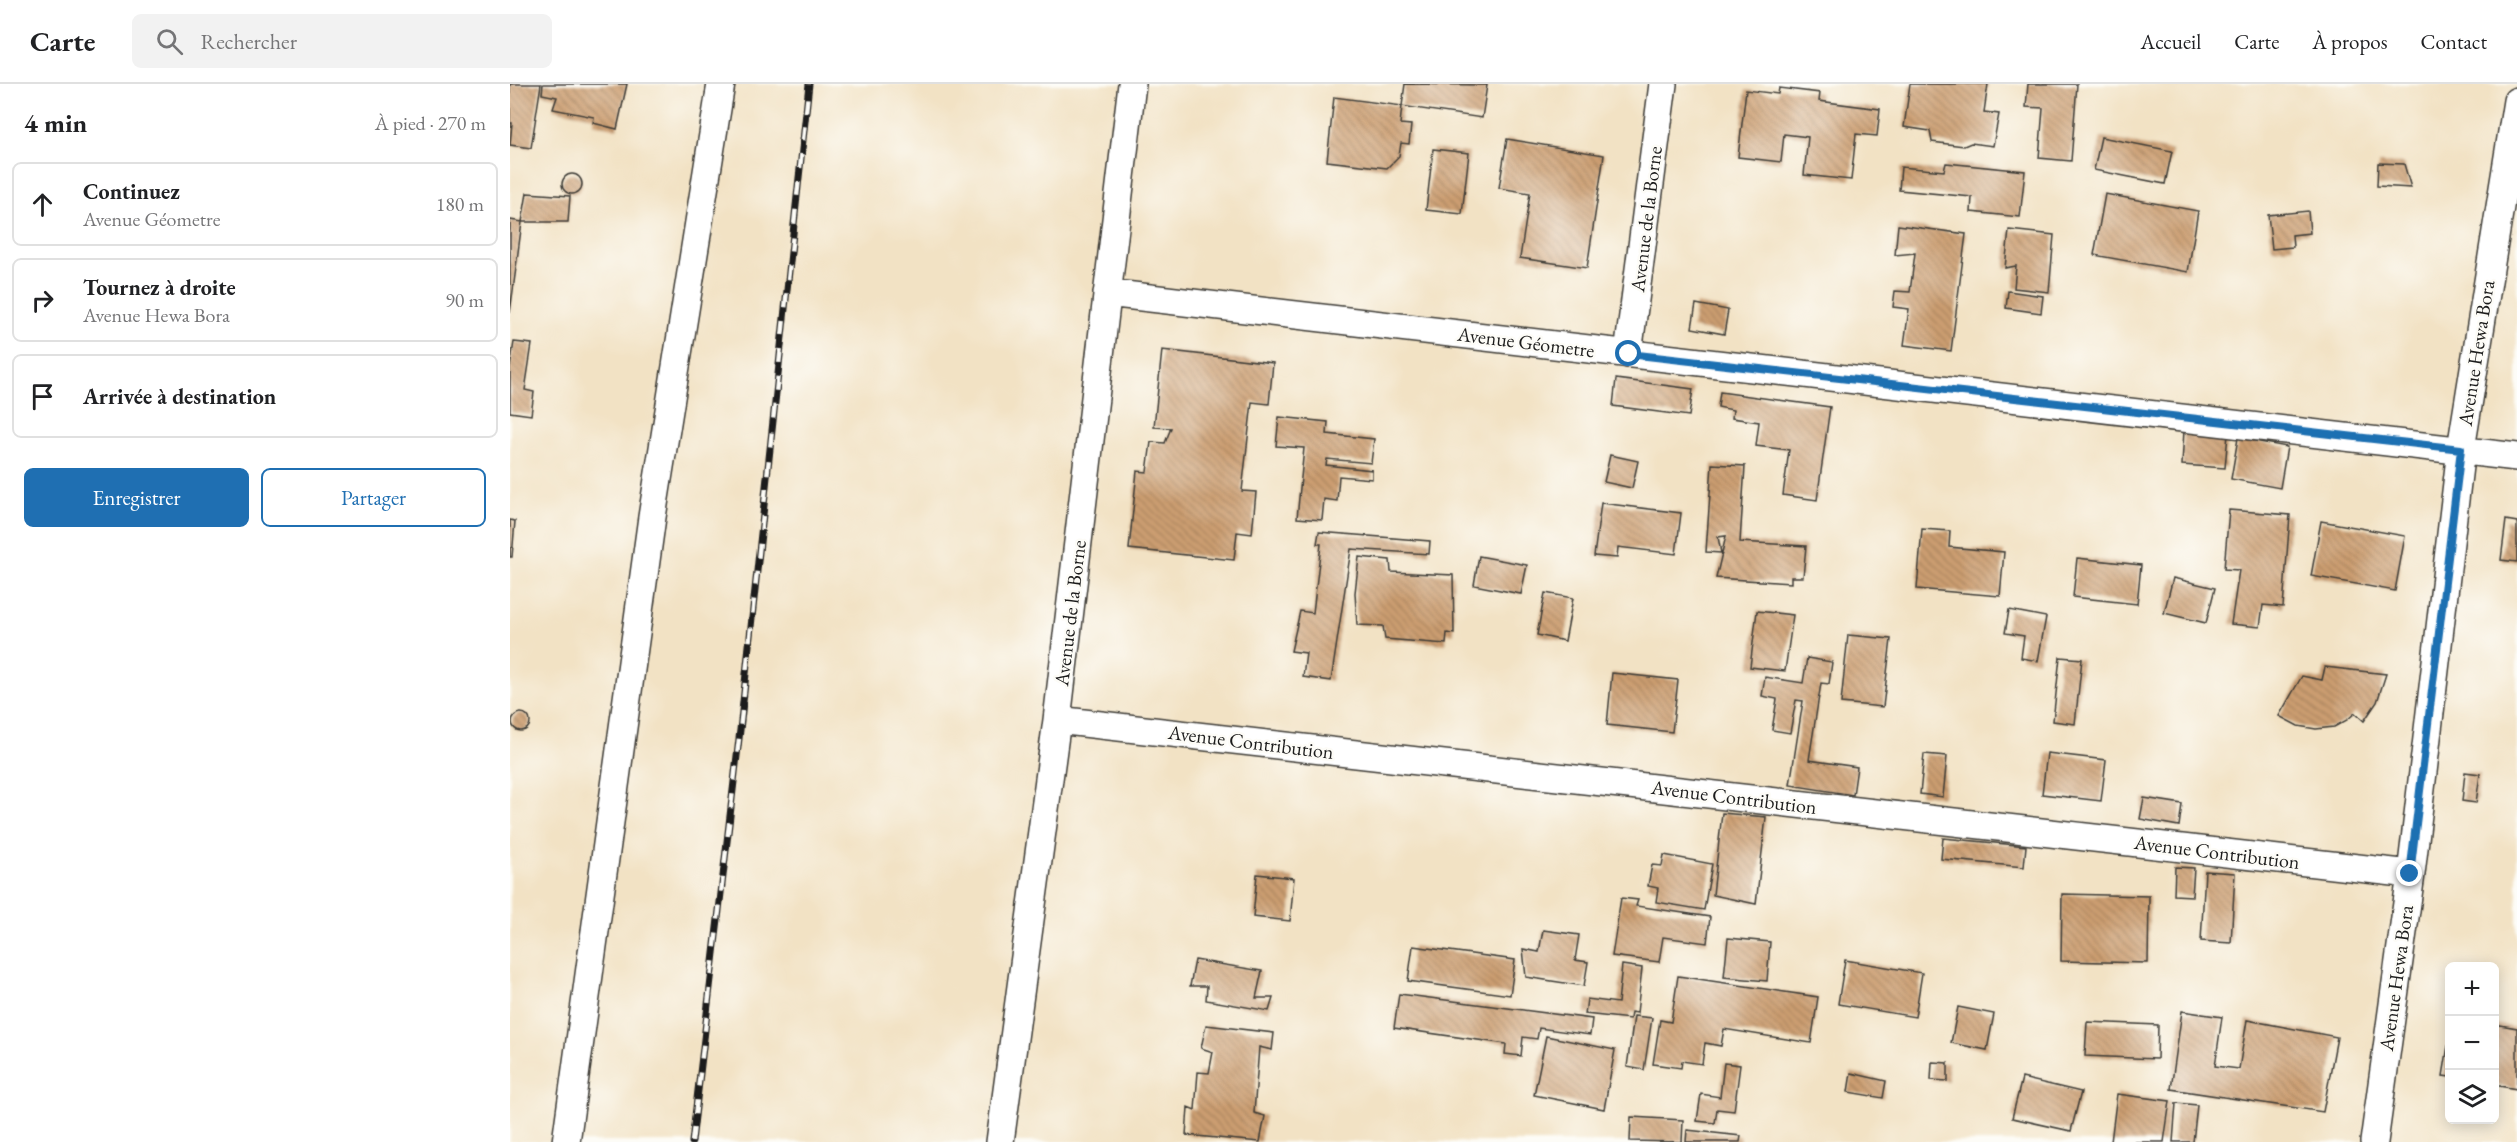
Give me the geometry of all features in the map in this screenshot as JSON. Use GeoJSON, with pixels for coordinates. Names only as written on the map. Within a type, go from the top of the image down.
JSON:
{"type":"FeatureCollection","features":[{"type":"Feature","properties":{"kind":"street"},"geometry":{"type":"LineString","coordinates":[[566,1142],[652,517],[721,84]]}},
{"type":"Feature","properties":{"kind":"street","name":"Avenue de la Borne"},"geometry":{"type":"LineString","coordinates":[[1000,1142],[1057,720],[1132,84]]}},
{"type":"Feature","properties":{"kind":"street","name":"Avenue de la Borne"},"geometry":{"type":"LineString","coordinates":[[1629,354],[1664,84]]}},
{"type":"Feature","properties":{"kind":"street","name":"Avenue Hewa Bora"},"geometry":{"type":"LineString","coordinates":[[2374,1142],[2410,874],[2461,449],[2517,101]]}},
{"type":"Feature","properties":{"kind":"street","name":"Avenue Géometre"},"geometry":{"type":"LineString","coordinates":[[1107,293],[2517,457]]}},
{"type":"Feature","properties":{"kind":"street","name":"Avenue Contribution"},"geometry":{"type":"LineString","coordinates":[[1057,720],[2410,874]]}},
{"type":"Feature","properties":{"kind":"building"},"geometry":{"type":"Polygon","coordinates":[[[510,84],[541,84],[531,148],[510,145],[512,123],[510,123],[510,84]]]}},
{"type":"Feature","properties":{"kind":"building"},"geometry":{"type":"Polygon","coordinates":[[[543,84],[627,84],[617,129],[593,123],[594,117],[553,109],[557,97],[542,94],[543,84]]]}},
{"type":"Feature","properties":{"kind":"building"},"geometry":{"type":"Polygon","coordinates":[[[1405,84],[1487,85],[1482,118],[1402,106],[1405,84]]]}},
{"type":"Feature","properties":{"kind":"building"},"geometry":{"type":"Polygon","coordinates":[[[1910,84],[1988,84],[1984,112],[1999,114],[1993,146],[1971,143],[1964,146],[1932,142],[1930,131],[1904,127],[1910,84]]]}},
{"type":"Feature","properties":{"kind":"building"},"geometry":{"type":"Polygon","coordinates":[[[2028,84],[2077,84],[2071,161],[2039,158],[2043,108],[2026,107],[2028,84]]]}},
{"type":"Feature","properties":{"kind":"building"},"geometry":{"type":"Polygon","coordinates":[[[1779,88],[1820,93],[1819,101],[1880,109],[1877,136],[1856,134],[1851,180],[1804,175],[1808,137],[1784,134],[1781,162],[1738,157],[1746,90],[1778,94],[1779,88]]]}},
{"type":"Feature","properties":{"kind":"building"},"geometry":{"type":"Polygon","coordinates":[[[1334,97],[1402,106],[1400,124],[1411,125],[1409,144],[1401,143],[1399,156],[1387,168],[1327,161],[1334,97]]]}},
{"type":"Feature","properties":{"kind":"building"},"geometry":{"type":"Polygon","coordinates":[[[2101,137],[2172,151],[2165,184],[2094,170],[2101,137]]]}},
{"type":"Feature","properties":{"kind":"building"},"geometry":{"type":"Polygon","coordinates":[[[1507,139],[1604,155],[1587,268],[1520,258],[1530,193],[1499,188],[1507,139]]]}},
{"type":"Feature","properties":{"kind":"building"},"geometry":{"type":"Polygon","coordinates":[[[1433,149],[1469,153],[1462,214],[1426,210],[1433,149]]]}},
{"type":"Feature","properties":{"kind":"building"},"geometry":{"type":"Polygon","coordinates":[[[1946,163],[2025,171],[2020,217],[1971,212],[1972,197],[1899,190],[1901,167],[1944,171],[1946,163]]]}},
{"type":"Feature","properties":{"kind":"building"},"geometry":{"type":"Polygon","coordinates":[[[2378,163],[2404,164],[2411,188],[2377,186],[2378,163]]]}},
{"type":"Feature","properties":{"kind":"building"},"geometry":{"type":"Polygon","coordinates":[[[572,174],[579,177],[582,184],[579,191],[572,194],[565,191],[562,184],[565,177],[572,174]]]}},
{"type":"Feature","properties":{"kind":"building"},"geometry":{"type":"Polygon","coordinates":[[[527,193],[570,196],[568,222],[522,222],[527,193]]]}},
{"type":"Feature","properties":{"kind":"building"},"geometry":{"type":"Polygon","coordinates":[[[2105,194],[2198,211],[2188,272],[2094,255],[2105,194]]]}},
{"type":"Feature","properties":{"kind":"building"},"geometry":{"type":"Polygon","coordinates":[[[2308,211],[2310,233],[2292,235],[2293,247],[2272,249],[2268,215],[2308,211]]]}},
{"type":"Feature","properties":{"kind":"building"},"geometry":{"type":"Polygon","coordinates":[[[510,220],[522,222],[510,313],[510,220]]]}},
{"type":"Feature","properties":{"kind":"building"},"geometry":{"type":"Polygon","coordinates":[[[1898,225],[1966,234],[1951,351],[1904,345],[1909,309],[1893,307],[1895,291],[1910,292],[1915,253],[1895,255],[1898,225]]]}},
{"type":"Feature","properties":{"kind":"building"},"geometry":{"type":"Polygon","coordinates":[[[2009,230],[2054,235],[2049,292],[2014,288],[2016,266],[2005,268],[2009,230]]]}},
{"type":"Feature","properties":{"kind":"building"},"geometry":{"type":"Polygon","coordinates":[[[2008,291],[2043,296],[2041,313],[2006,308],[2008,291]]]}},
{"type":"Feature","properties":{"kind":"building"},"geometry":{"type":"Polygon","coordinates":[[[1696,304],[1728,310],[1724,334],[1692,328],[1696,304]]]}},
{"type":"Feature","properties":{"kind":"building"},"geometry":{"type":"Polygon","coordinates":[[[514,342],[532,344],[525,390],[534,392],[531,415],[510,412],[510,368],[514,342]]]}},
{"type":"Feature","properties":{"kind":"building"},"geometry":{"type":"Polygon","coordinates":[[[1162,350],[1273,363],[1269,404],[1252,402],[1242,491],[1256,492],[1252,534],[1237,532],[1234,560],[1129,549],[1137,471],[1147,472],[1151,442],[1165,443],[1171,428],[1154,427],[1162,350]]]}},
{"type":"Feature","properties":{"kind":"building"},"geometry":{"type":"Polygon","coordinates":[[[1616,379],[1693,389],[1689,416],[1613,406],[1616,379]]]}},
{"type":"Feature","properties":{"kind":"building"},"geometry":{"type":"Polygon","coordinates":[[[1720,392],[1830,407],[1817,500],[1783,495],[1789,450],[1756,446],[1759,422],[1732,418],[1733,410],[1718,407],[1720,392]]]}},
{"type":"Feature","properties":{"kind":"building"},"geometry":{"type":"Polygon","coordinates":[[[1279,417],[1328,422],[1327,434],[1374,439],[1371,463],[1327,459],[1326,465],[1372,470],[1372,479],[1339,476],[1337,501],[1324,499],[1322,520],[1297,518],[1304,448],[1276,446],[1279,417]]]}},
{"type":"Feature","properties":{"kind":"building"},"geometry":{"type":"Polygon","coordinates":[[[2184,430],[2228,434],[2225,468],[2182,465],[2184,430]]]}},
{"type":"Feature","properties":{"kind":"building"},"geometry":{"type":"Polygon","coordinates":[[[2238,438],[2287,447],[2280,488],[2231,479],[2238,438]]]}},
{"type":"Feature","properties":{"kind":"building"},"geometry":{"type":"Polygon","coordinates":[[[1610,455],[1638,461],[1632,488],[1604,482],[1610,455]]]}},
{"type":"Feature","properties":{"kind":"building"},"geometry":{"type":"Polygon","coordinates":[[[1712,464],[1745,466],[1740,542],[1806,546],[1803,577],[1791,577],[1791,583],[1716,578],[1726,536],[1718,537],[1721,553],[1706,552],[1712,464]]]}},
{"type":"Feature","properties":{"kind":"building"},"geometry":{"type":"Polygon","coordinates":[[[1601,503],[1681,513],[1676,554],[1618,547],[1617,558],[1594,556],[1601,503]]]}},
{"type":"Feature","properties":{"kind":"building"},"geometry":{"type":"Polygon","coordinates":[[[2229,510],[2290,515],[2283,607],[2263,605],[2260,627],[2231,624],[2239,570],[2224,569],[2229,510]]]}},
{"type":"Feature","properties":{"kind":"building"},"geometry":{"type":"Polygon","coordinates":[[[510,520],[515,521],[512,557],[510,557],[510,520]]]}},
{"type":"Feature","properties":{"kind":"building"},"geometry":{"type":"Polygon","coordinates":[[[2506,520],[2517,522],[2517,562],[2501,560],[2506,520]]]}},
{"type":"Feature","properties":{"kind":"building"},"geometry":{"type":"Polygon","coordinates":[[[2321,521],[2405,536],[2395,591],[2311,576],[2321,521]]]}},
{"type":"Feature","properties":{"kind":"building"},"geometry":{"type":"Polygon","coordinates":[[[1922,529],[1950,531],[1949,547],[2004,552],[2000,596],[1917,589],[1922,529]]]}},
{"type":"Feature","properties":{"kind":"building"},"geometry":{"type":"Polygon","coordinates":[[[1319,532],[1430,541],[1429,554],[1351,549],[1331,681],[1303,677],[1306,653],[1291,651],[1300,611],[1313,613],[1321,544],[1317,544],[1319,532]]]}},
{"type":"Feature","properties":{"kind":"building"},"geometry":{"type":"Polygon","coordinates":[[[1479,556],[1527,565],[1521,594],[1474,585],[1479,556]]]}},
{"type":"Feature","properties":{"kind":"building"},"geometry":{"type":"Polygon","coordinates":[[[1359,557],[1390,560],[1391,572],[1453,575],[1454,634],[1447,633],[1446,644],[1385,639],[1383,626],[1357,625],[1355,593],[1359,557]]]}},
{"type":"Feature","properties":{"kind":"building"},"geometry":{"type":"Polygon","coordinates":[[[2077,558],[2141,565],[2137,604],[2073,597],[2077,558]]]}},
{"type":"Feature","properties":{"kind":"building"},"geometry":{"type":"Polygon","coordinates":[[[2173,578],[2215,588],[2206,623],[2164,613],[2173,578]]]}},
{"type":"Feature","properties":{"kind":"building"},"geometry":{"type":"Polygon","coordinates":[[[1545,593],[1573,598],[1565,641],[1537,635],[1545,593]]]}},
{"type":"Feature","properties":{"kind":"building"},"geometry":{"type":"Polygon","coordinates":[[[2009,610],[2046,617],[2038,661],[2021,658],[2024,636],[2005,633],[2009,610]]]}},
{"type":"Feature","properties":{"kind":"building"},"geometry":{"type":"Polygon","coordinates":[[[1757,611],[1793,615],[1785,671],[1750,667],[1757,611]]]}},
{"type":"Feature","properties":{"kind":"building"},"geometry":{"type":"Polygon","coordinates":[[[1848,635],[1891,639],[1883,707],[1841,703],[1848,635]]]}},
{"type":"Feature","properties":{"kind":"building"},"geometry":{"type":"Polygon","coordinates":[[[2060,657],[2082,659],[2075,724],[2053,721],[2060,657]]]}},
{"type":"Feature","properties":{"kind":"building"},"geometry":{"type":"Polygon","coordinates":[[[1807,658],[1832,662],[1829,684],[1821,683],[1809,760],[1857,767],[1853,795],[1790,785],[1803,701],[1796,700],[1790,733],[1772,730],[1777,699],[1762,696],[1765,677],[1803,683],[1807,658]]]}},
{"type":"Feature","properties":{"kind":"building"},"geometry":{"type":"Polygon","coordinates":[[[2325,667],[2386,674],[2377,702],[2364,721],[2355,713],[2334,727],[2316,729],[2298,726],[2279,716],[2302,676],[2322,680],[2325,667]]]}},
{"type":"Feature","properties":{"kind":"building"},"geometry":{"type":"Polygon","coordinates":[[[1612,673],[1678,680],[1672,732],[1607,725],[1612,673]]]}},
{"type":"Feature","properties":{"kind":"building"},"geometry":{"type":"Polygon","coordinates":[[[521,713],[527,716],[530,722],[527,728],[521,731],[515,728],[512,722],[515,716],[521,713]]]}},
{"type":"Feature","properties":{"kind":"building"},"geometry":{"type":"Polygon","coordinates":[[[2047,753],[2106,760],[2101,801],[2042,794],[2047,753]]]}},
{"type":"Feature","properties":{"kind":"building"},"geometry":{"type":"Polygon","coordinates":[[[1924,754],[1947,756],[1943,797],[1920,794],[1924,754]]]}},
{"type":"Feature","properties":{"kind":"building"},"geometry":{"type":"Polygon","coordinates":[[[2465,772],[2480,774],[2476,803],[2462,801],[2465,772]]]}},
{"type":"Feature","properties":{"kind":"building"},"geometry":{"type":"Polygon","coordinates":[[[2144,798],[2182,804],[2179,826],[2140,819],[2144,798]]]}},
{"type":"Feature","properties":{"kind":"building"},"geometry":{"type":"Polygon","coordinates":[[[1722,813],[1766,817],[1756,904],[1713,895],[1722,813]]]}},
{"type":"Feature","properties":{"kind":"building"},"geometry":{"type":"Polygon","coordinates":[[[1943,838],[2026,846],[2024,867],[1941,859],[1943,838]]]}},
{"type":"Feature","properties":{"kind":"building"},"geometry":{"type":"Polygon","coordinates":[[[1664,855],[1712,864],[1704,910],[1656,902],[1658,888],[1648,886],[1652,865],[1662,866],[1664,855]]]}},
{"type":"Feature","properties":{"kind":"building"},"geometry":{"type":"Polygon","coordinates":[[[2175,867],[2194,868],[2192,896],[2174,895],[2175,867]]]}},
{"type":"Feature","properties":{"kind":"building"},"geometry":{"type":"Polygon","coordinates":[[[2205,871],[2235,873],[2231,943],[2201,941],[2205,871]]]}},
{"type":"Feature","properties":{"kind":"building"},"geometry":{"type":"Polygon","coordinates":[[[1257,874],[1294,878],[1290,921],[1253,917],[1257,874]]]}},
{"type":"Feature","properties":{"kind":"building"},"geometry":{"type":"Polygon","coordinates":[[[2062,894],[2149,896],[2148,963],[2061,961],[2062,894]]]}},
{"type":"Feature","properties":{"kind":"building"},"geometry":{"type":"Polygon","coordinates":[[[1621,898],[1638,900],[1636,906],[1710,917],[1707,943],[1663,937],[1659,962],[1612,956],[1621,898]]]}},
{"type":"Feature","properties":{"kind":"building"},"geometry":{"type":"Polygon","coordinates":[[[1543,930],[1579,935],[1575,960],[1588,962],[1584,986],[1526,977],[1523,949],[1539,952],[1543,930]]]}},
{"type":"Feature","properties":{"kind":"building"},"geometry":{"type":"Polygon","coordinates":[[[1728,938],[1770,942],[1767,981],[1724,977],[1728,938]]]}},
{"type":"Feature","properties":{"kind":"building"},"geometry":{"type":"Polygon","coordinates":[[[1413,946],[1515,960],[1510,995],[1408,981],[1413,946]]]}},
{"type":"Feature","properties":{"kind":"building"},"geometry":{"type":"Polygon","coordinates":[[[1195,960],[1262,971],[1256,998],[1273,998],[1269,1011],[1206,1000],[1207,986],[1190,986],[1195,960]]]}},
{"type":"Feature","properties":{"kind":"building"},"geometry":{"type":"Polygon","coordinates":[[[1845,960],[1922,973],[1915,1017],[1838,1004],[1845,960]]]}},
{"type":"Feature","properties":{"kind":"building"},"geometry":{"type":"Polygon","coordinates":[[[1622,965],[1642,968],[1637,1013],[1631,1012],[1630,1019],[1585,1014],[1587,999],[1618,1003],[1622,965]]]}},
{"type":"Feature","properties":{"kind":"building"},"geometry":{"type":"Polygon","coordinates":[[[1678,976],[1818,997],[1811,1043],[1724,1029],[1721,1046],[1705,1043],[1702,1064],[1682,1061],[1681,1068],[1653,1064],[1660,1020],[1671,1022],[1678,976]]]}},
{"type":"Feature","properties":{"kind":"building"},"geometry":{"type":"Polygon","coordinates":[[[1399,994],[1592,1019],[1590,1035],[1539,1028],[1537,1039],[1523,1037],[1521,1056],[1505,1054],[1506,1044],[1394,1028],[1399,994]]]}},
{"type":"Feature","properties":{"kind":"building"},"geometry":{"type":"Polygon","coordinates":[[[1958,1007],[1994,1014],[1987,1050],[1951,1043],[1958,1007]]]}},
{"type":"Feature","properties":{"kind":"building"},"geometry":{"type":"Polygon","coordinates":[[[2182,1011],[2222,1017],[2215,1066],[2239,1069],[2247,1020],[2337,1037],[2323,1112],[2171,1089],[2182,1011]]]}},
{"type":"Feature","properties":{"kind":"building"},"geometry":{"type":"Polygon","coordinates":[[[1634,1016],[1652,1018],[1644,1070],[1627,1067],[1634,1016]]]}},
{"type":"Feature","properties":{"kind":"building"},"geometry":{"type":"Polygon","coordinates":[[[2087,1022],[2158,1025],[2157,1059],[2085,1056],[2087,1022]]]}},
{"type":"Feature","properties":{"kind":"building"},"geometry":{"type":"Polygon","coordinates":[[[1206,1025],[1274,1033],[1272,1050],[1259,1047],[1254,1113],[1265,1116],[1260,1142],[1186,1135],[1188,1107],[1195,1110],[1198,1072],[1209,1073],[1213,1052],[1201,1048],[1206,1025]]]}},
{"type":"Feature","properties":{"kind":"building"},"geometry":{"type":"Polygon","coordinates":[[[2499,1025],[2517,1028],[2517,1089],[2499,1086],[2499,1025]]]}},
{"type":"Feature","properties":{"kind":"building"},"geometry":{"type":"Polygon","coordinates":[[[1546,1036],[1615,1050],[1604,1109],[1534,1095],[1546,1036]]]}},
{"type":"Feature","properties":{"kind":"building"},"geometry":{"type":"Polygon","coordinates":[[[1932,1062],[1948,1063],[1948,1081],[1931,1080],[1932,1062]]]}},
{"type":"Feature","properties":{"kind":"building"},"geometry":{"type":"Polygon","coordinates":[[[1724,1063],[1740,1065],[1734,1111],[1717,1109],[1715,1123],[1697,1121],[1701,1094],[1720,1097],[1724,1063]]]}},
{"type":"Feature","properties":{"kind":"building"},"geometry":{"type":"Polygon","coordinates":[[[1851,1073],[1886,1081],[1883,1098],[1848,1092],[1851,1073]]]}},
{"type":"Feature","properties":{"kind":"building"},"geometry":{"type":"Polygon","coordinates":[[[2022,1078],[2081,1092],[2071,1131],[2012,1118],[2022,1078]]]}},
{"type":"Feature","properties":{"kind":"building"},"geometry":{"type":"Polygon","coordinates":[[[2117,1094],[2170,1101],[2164,1142],[2111,1142],[2117,1094]]]}},
{"type":"Feature","properties":{"kind":"building"},"geometry":{"type":"Polygon","coordinates":[[[2176,1103],[2197,1105],[2193,1142],[2173,1142],[2176,1103]]]}},
{"type":"Feature","properties":{"kind":"building"},"geometry":{"type":"Polygon","coordinates":[[[1631,1117],[1683,1120],[1682,1142],[1630,1141],[1631,1117]]]}},
{"type":"Feature","properties":{"kind":"building"},"geometry":{"type":"Polygon","coordinates":[[[1687,1130],[1741,1136],[1740,1142],[1686,1142],[1687,1130]]]}},
{"type":"Feature","properties":{"kind":"railway"},"geometry":{"type":"LineString","coordinates":[[692,1142],[740,730],[809,84]]}},
{"type":"Feature","properties":{"kind":"route"},"geometry":{"type":"LineString","coordinates":[[1629,354],[2461,449],[2410,874]]}}]}
